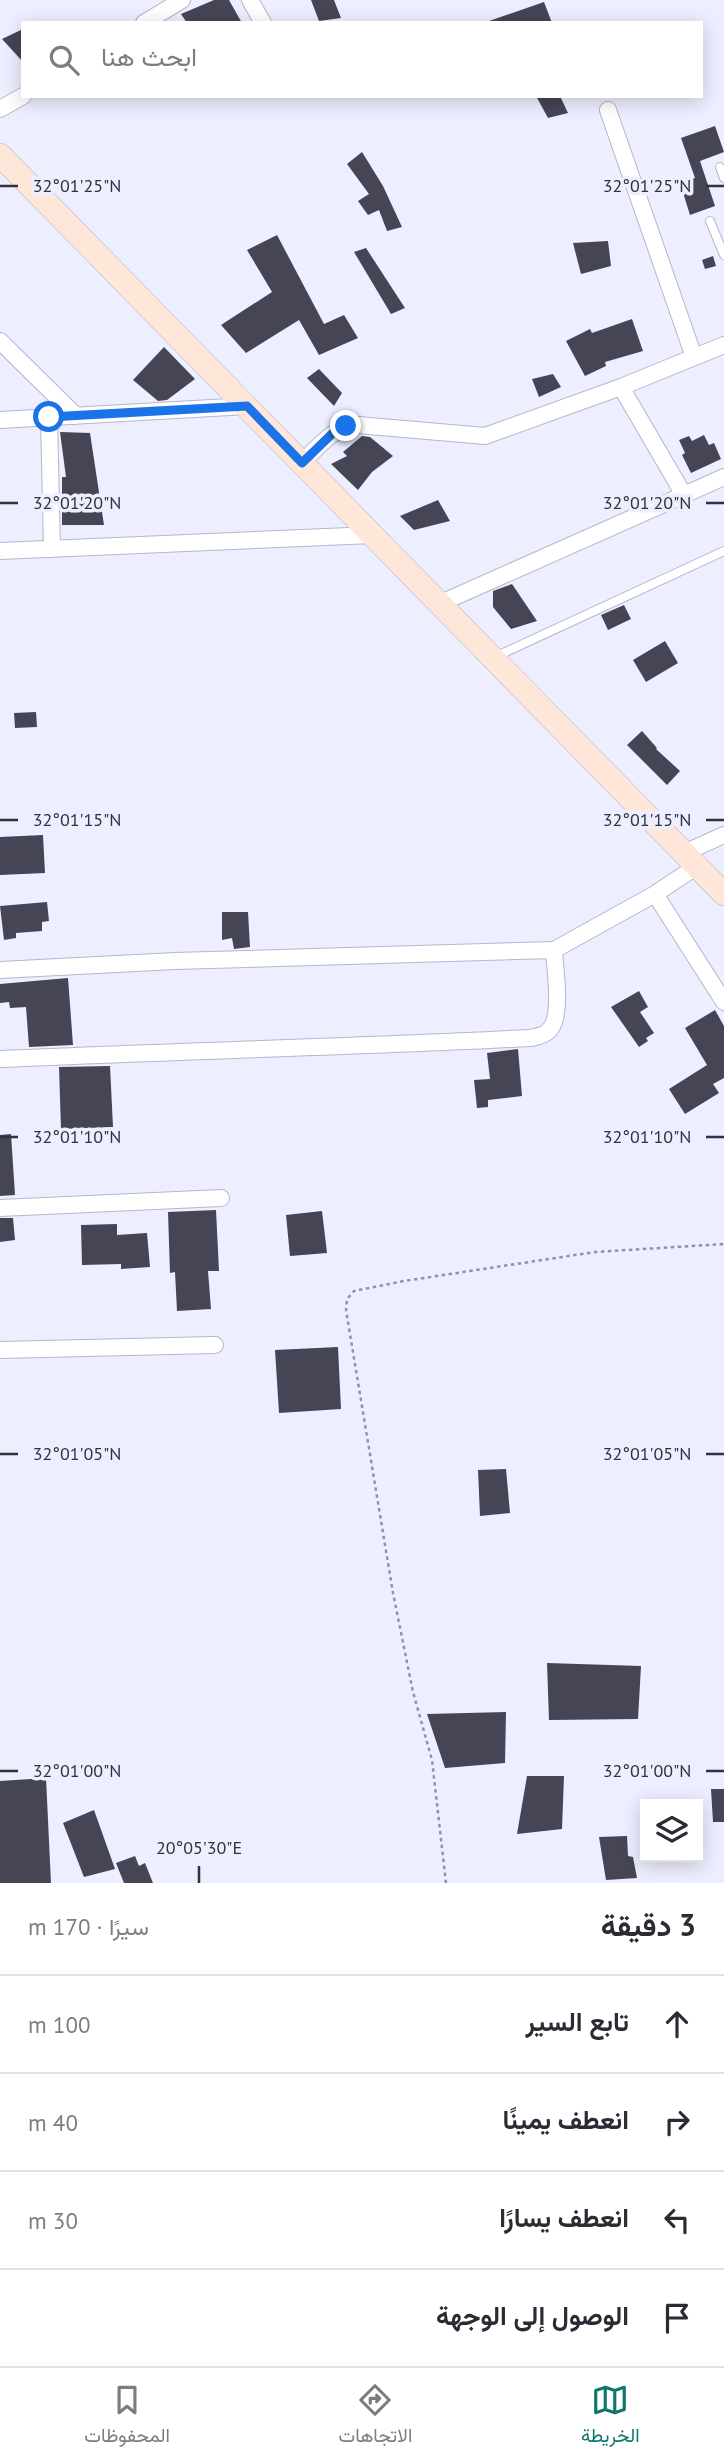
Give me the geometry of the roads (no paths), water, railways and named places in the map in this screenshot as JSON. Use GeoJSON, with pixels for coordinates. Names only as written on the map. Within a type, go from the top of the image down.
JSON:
{"type":"FeatureCollection","features":[{"type":"Feature","properties":{"kind":"main road"},"geometry":{"type":"LineString","coordinates":[[0,156],[724,894]]}},
{"type":"Feature","properties":{"kind":"street"},"geometry":{"type":"LineString","coordinates":[[147,21],[182,0]]}},
{"type":"Feature","properties":{"kind":"street"},"geometry":{"type":"LineString","coordinates":[[250,0],[262,21]]}},
{"type":"Feature","properties":{"kind":"street"},"geometry":{"type":"LineString","coordinates":[[0,109],[21,97]]}},
{"type":"Feature","properties":{"kind":"street"},"geometry":{"type":"LineString","coordinates":[[608,110],[694,357]]}},
{"type":"Feature","properties":{"kind":"street"},"geometry":{"type":"LineString","coordinates":[[1,342],[76,416]]}},
{"type":"Feature","properties":{"kind":"street"},"geometry":{"type":"LineString","coordinates":[[302,463],[335,431],[346,426],[485,436],[621,387],[724,345]]}},
{"type":"Feature","properties":{"kind":"street"},"geometry":{"type":"LineString","coordinates":[[621,387],[684,495]]}},
{"type":"Feature","properties":{"kind":"street"},"geometry":{"type":"LineString","coordinates":[[0,420],[247,406]]}},
{"type":"Feature","properties":{"kind":"street"},"geometry":{"type":"LineString","coordinates":[[49,417],[52,549]]}},
{"type":"Feature","properties":{"kind":"street"},"geometry":{"type":"LineString","coordinates":[[441,603],[724,477]]}},
{"type":"Feature","properties":{"kind":"street"},"geometry":{"type":"LineString","coordinates":[[0,551],[373,535]]}},
{"type":"Feature","properties":{"kind":"street"},"geometry":{"type":"LineString","coordinates":[[0,970],[175,961],[554,950],[655,894],[691,860],[724,835]]}},
{"type":"Feature","properties":{"kind":"street"},"geometry":{"type":"LineString","coordinates":[[655,894],[724,1002]]}},
{"type":"Feature","properties":{"kind":"street"},"geometry":{"type":"LineString","coordinates":[[0,1059],[531,1038],[544,1035],[553,1026],[556,1001],[554,950]]}},
{"type":"Feature","properties":{"kind":"street"},"geometry":{"type":"LineString","coordinates":[[0,1208],[220,1198]]}},
{"type":"Feature","properties":{"kind":"street"},"geometry":{"type":"LineString","coordinates":[[0,1350],[215,1346]]}},
{"type":"Feature","properties":{"kind":"lane"},"geometry":{"type":"LineString","coordinates":[[720,167],[724,178]]}},
{"type":"Feature","properties":{"kind":"lane"},"geometry":{"type":"LineString","coordinates":[[710,221],[724,255]]}},
{"type":"Feature","properties":{"kind":"lane"},"geometry":{"type":"LineString","coordinates":[[494,658],[724,551]]}}]}
